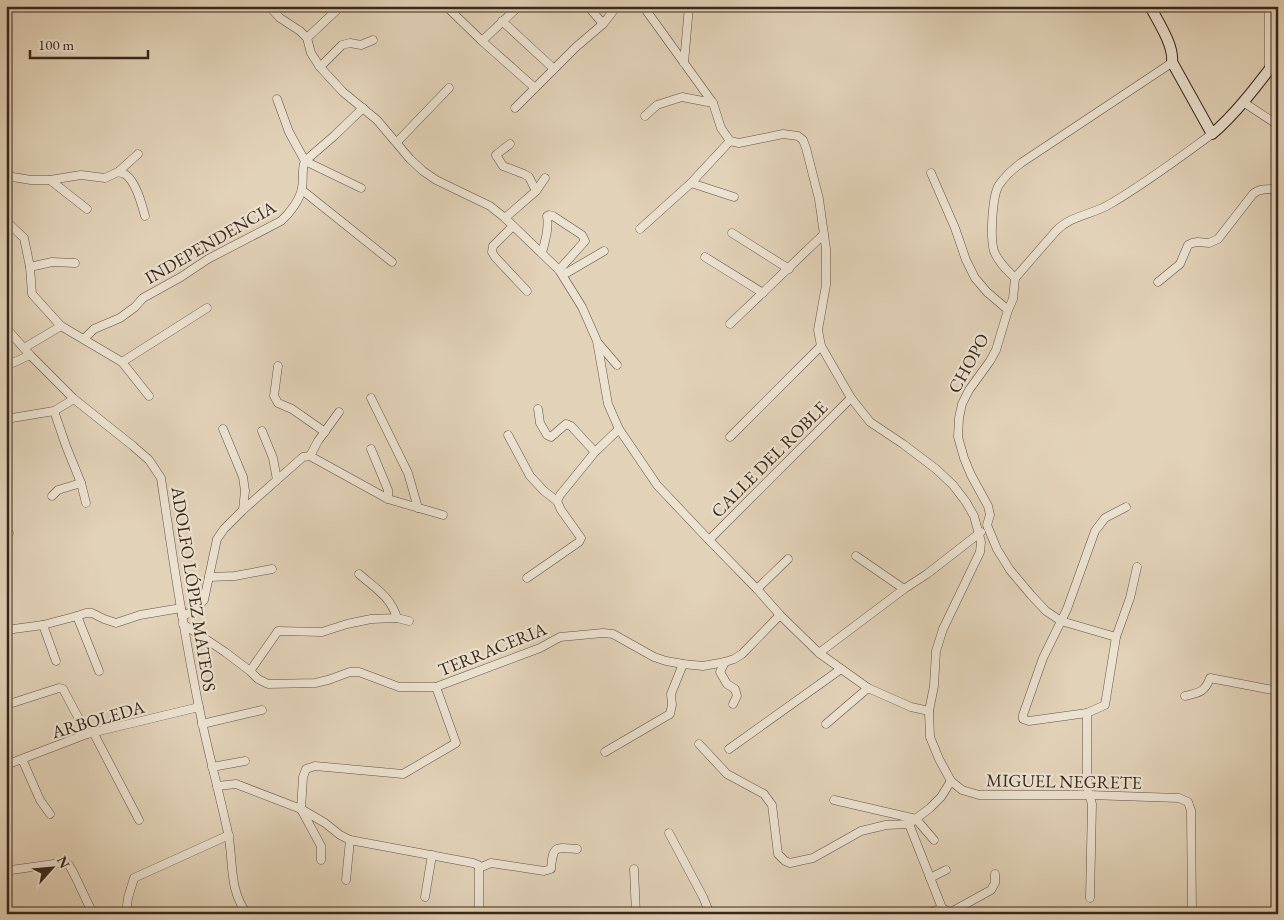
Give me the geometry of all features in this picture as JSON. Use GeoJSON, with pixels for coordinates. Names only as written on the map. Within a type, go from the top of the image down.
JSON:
{"type":"FeatureCollection","features":[{"type":"Feature","properties":{"kind":"street"},"geometry":{"type":"LineString","coordinates":[[269,6],[280,18],[307,38],[311,53],[320,67],[343,92],[377,120],[410,159],[423,171],[436,180],[490,206],[561,272],[582,307],[597,341],[608,404],[619,429],[657,485],[758,589],[780,615],[819,653],[868,688],[911,707],[929,711]]}},
{"type":"Feature","properties":{"kind":"street"},"geometry":{"type":"LineString","coordinates":[[307,38],[341,6]]}},
{"type":"Feature","properties":{"kind":"street"},"geometry":{"type":"LineString","coordinates":[[482,41],[519,6]]}},
{"type":"Feature","properties":{"kind":"street"},"geometry":{"type":"LineString","coordinates":[[588,6],[603,24]]}},
{"type":"Feature","properties":{"kind":"street"},"geometry":{"type":"LineString","coordinates":[[515,108],[554,68],[603,24],[617,6]]}},
{"type":"Feature","properties":{"kind":"street"},"geometry":{"type":"LineString","coordinates":[[643,6],[713,102],[721,128],[730,141],[739,143],[783,134],[798,136],[802,140],[806,148],[819,199],[826,249],[826,285],[818,330],[821,346],[851,398],[870,422],[930,464],[953,485],[974,516],[981,542],[980,552],[943,629],[936,651],[934,686],[929,711],[930,737],[951,781],[941,797],[912,821],[861,830],[813,858],[790,863],[778,854],[772,805],[764,794],[727,774],[699,744]]}},
{"type":"Feature","properties":{"kind":"street"},"geometry":{"type":"LineString","coordinates":[[684,62],[689,6]]}},
{"type":"Feature","properties":{"kind":"street"},"geometry":{"type":"LineString","coordinates":[[1150,6],[1170,47],[1173,55],[1172,62],[1212,134]]}},
{"type":"Feature","properties":{"kind":"street"},"geometry":{"type":"LineString","coordinates":[[1269,70],[1270,6]]}},
{"type":"Feature","properties":{"kind":"street"},"geometry":{"type":"LineString","coordinates":[[449,9],[535,88]]}},
{"type":"Feature","properties":{"kind":"street"},"geometry":{"type":"LineString","coordinates":[[502,21],[554,68]]}},
{"type":"Feature","properties":{"kind":"street"},"geometry":{"type":"LineString","coordinates":[[320,67],[342,45],[350,43],[362,46],[373,40]]}},
{"type":"Feature","properties":{"kind":"street"},"geometry":{"type":"LineString","coordinates":[[1172,62],[1021,163],[1007,174],[998,186],[994,200],[992,237],[994,250],[1000,262],[1015,278],[1063,223],[1108,206],[1212,134],[1243,102],[1278,58]]}},
{"type":"Feature","properties":{"kind":"street"},"geometry":{"type":"LineString","coordinates":[[397,142],[450,88]]}},
{"type":"Feature","properties":{"kind":"street"},"geometry":{"type":"LineString","coordinates":[[645,116],[658,105],[682,98],[713,102]]}},
{"type":"Feature","properties":{"kind":"street"},"geometry":{"type":"LineString","coordinates":[[277,99],[290,132],[305,161],[361,188]]}},
{"type":"Feature","properties":{"kind":"street"},"geometry":{"type":"LineString","coordinates":[[1243,102],[1278,126]]}},
{"type":"Feature","properties":{"kind":"street"},"geometry":{"type":"LineString","coordinates":[[305,161],[363,108]]}},
{"type":"Feature","properties":{"kind":"street"},"geometry":{"type":"LineString","coordinates":[[640,229],[691,183],[730,141]]}},
{"type":"Feature","properties":{"kind":"street"},"geometry":{"type":"LineString","coordinates":[[510,144],[497,156],[503,166],[529,176],[536,191]]}},
{"type":"Feature","properties":{"kind":"street"},"geometry":{"type":"LineString","coordinates":[[6,176],[31,180],[50,180],[81,175],[105,178],[118,172],[138,154]]}},
{"type":"Feature","properties":{"kind":"street","name":"INDEPENDENCIA"},"geometry":{"type":"LineString","coordinates":[[84,339],[94,329],[120,318],[135,307],[143,298],[181,277],[213,256],[281,222],[290,212],[302,190],[302,166],[305,161]]}},
{"type":"Feature","properties":{"kind":"street"},"geometry":{"type":"LineString","coordinates":[[118,172],[126,175],[134,186],[141,200],[145,216]]}},
{"type":"Feature","properties":{"kind":"street"},"geometry":{"type":"LineString","coordinates":[[931,172],[975,278],[987,292],[1008,310]]}},
{"type":"Feature","properties":{"kind":"street"},"geometry":{"type":"LineString","coordinates":[[505,218],[536,191],[545,178]]}},
{"type":"Feature","properties":{"kind":"street"},"geometry":{"type":"LineString","coordinates":[[50,180],[87,209]]}},
{"type":"Feature","properties":{"kind":"street"},"geometry":{"type":"LineString","coordinates":[[691,183],[734,197]]}},
{"type":"Feature","properties":{"kind":"street"},"geometry":{"type":"LineString","coordinates":[[1158,282],[1180,264],[1188,246],[1192,243],[1209,243],[1218,239],[1253,194],[1262,189],[1278,189]]}},
{"type":"Feature","properties":{"kind":"street"},"geometry":{"type":"LineString","coordinates":[[302,190],[392,262]]}},
{"type":"Feature","properties":{"kind":"street"},"geometry":{"type":"LineString","coordinates":[[542,253],[547,232],[547,216],[549,215],[582,235],[586,241],[561,272]]}},
{"type":"Feature","properties":{"kind":"street"},"geometry":{"type":"LineString","coordinates":[[6,220],[24,238],[30,267],[32,294],[61,326],[122,362],[149,396]]}},
{"type":"Feature","properties":{"kind":"street"},"geometry":{"type":"LineString","coordinates":[[513,226],[493,246],[492,252],[526,291]]}},
{"type":"Feature","properties":{"kind":"street"},"geometry":{"type":"LineString","coordinates":[[732,233],[789,269]]}},
{"type":"Feature","properties":{"kind":"street"},"geometry":{"type":"LineString","coordinates":[[730,324],[824,234]]}},
{"type":"Feature","properties":{"kind":"street"},"geometry":{"type":"LineString","coordinates":[[561,272],[604,251]]}},
{"type":"Feature","properties":{"kind":"street"},"geometry":{"type":"LineString","coordinates":[[705,256],[763,293]]}},
{"type":"Feature","properties":{"kind":"street"},"geometry":{"type":"LineString","coordinates":[[30,267],[52,262],[74,263]]}},
{"type":"Feature","properties":{"kind":"street","name":"CHOPO"},"geometry":{"type":"LineString","coordinates":[[1015,278],[1013,299],[996,350],[969,390],[962,404],[958,437],[971,475],[988,506],[990,515],[987,525],[1010,570],[1046,611],[1061,621],[1116,637]]}},
{"type":"Feature","properties":{"kind":"street"},"geometry":{"type":"LineString","coordinates":[[122,362],[207,308]]}},
{"type":"Feature","properties":{"kind":"street"},"geometry":{"type":"LineString","coordinates":[[24,348],[61,326]]}},
{"type":"Feature","properties":{"kind":"street","name":"ADOLFO LÓPEZ MATEOS"},"geometry":{"type":"LineString","coordinates":[[6,328],[74,400],[149,460],[161,478],[182,616],[202,724],[229,835],[233,883],[247,914]]}},
{"type":"Feature","properties":{"kind":"street"},"geometry":{"type":"LineString","coordinates":[[597,341],[617,365]]}},
{"type":"Feature","properties":{"kind":"street"},"geometry":{"type":"LineString","coordinates":[[730,437],[821,346]]}},
{"type":"Feature","properties":{"kind":"street"},"geometry":{"type":"LineString","coordinates":[[6,366],[30,355]]}},
{"type":"Feature","properties":{"kind":"street"},"geometry":{"type":"LineString","coordinates":[[278,366],[275,400],[292,409],[325,432]]}},
{"type":"Feature","properties":{"kind":"street"},"geometry":{"type":"LineString","coordinates":[[371,398],[408,473],[418,508]]}},
{"type":"Feature","properties":{"kind":"street","name":"CALLE DEL ROBLE"},"geometry":{"type":"LineString","coordinates":[[709,540],[851,398]]}},
{"type":"Feature","properties":{"kind":"street"},"geometry":{"type":"LineString","coordinates":[[6,419],[54,410],[74,400]]}},
{"type":"Feature","properties":{"kind":"street"},"geometry":{"type":"LineString","coordinates":[[538,409],[540,423],[547,435],[551,437],[566,424],[571,426],[595,452]]}},
{"type":"Feature","properties":{"kind":"street"},"geometry":{"type":"LineString","coordinates":[[54,410],[81,483],[86,503]]}},
{"type":"Feature","properties":{"kind":"street"},"geometry":{"type":"LineString","coordinates":[[310,456],[318,441],[340,412]]}},
{"type":"Feature","properties":{"kind":"street"},"geometry":{"type":"LineString","coordinates":[[223,429],[243,477],[245,491],[243,510]]}},
{"type":"Feature","properties":{"kind":"street"},"geometry":{"type":"LineString","coordinates":[[557,501],[595,452],[619,429]]}},
{"type":"Feature","properties":{"kind":"street"},"geometry":{"type":"LineString","coordinates":[[262,431],[273,458],[277,480]]}},
{"type":"Feature","properties":{"kind":"street"},"geometry":{"type":"LineString","coordinates":[[508,435],[530,476],[544,492],[557,501],[560,510],[581,538],[579,542],[527,578]]}},
{"type":"Feature","properties":{"kind":"street"},"geometry":{"type":"LineString","coordinates":[[371,449],[388,490],[388,499]]}},
{"type":"Feature","properties":{"kind":"street"},"geometry":{"type":"LineString","coordinates":[[6,630],[43,625],[86,613],[92,613],[104,620],[116,623],[140,615],[182,616],[194,611],[204,600],[217,538],[243,510],[304,457],[310,456],[388,499],[444,515]]}},
{"type":"Feature","properties":{"kind":"street"},"geometry":{"type":"LineString","coordinates":[[52,496],[58,490],[81,483]]}},
{"type":"Feature","properties":{"kind":"street"},"geometry":{"type":"LineString","coordinates":[[1126,507],[1105,518],[1094,530],[1067,609],[1043,658],[1023,715],[1024,719],[1029,721],[1087,713],[1105,705],[1116,637],[1130,598],[1137,567]]}},
{"type":"Feature","properties":{"kind":"street"},"geometry":{"type":"LineString","coordinates":[[819,653],[927,574],[979,534],[987,525]]}},
{"type":"Feature","properties":{"kind":"street"},"geometry":{"type":"LineString","coordinates":[[856,556],[904,589]]}},
{"type":"Feature","properties":{"kind":"street"},"geometry":{"type":"LineString","coordinates":[[758,589],[788,559]]}},
{"type":"Feature","properties":{"kind":"street"},"geometry":{"type":"LineString","coordinates":[[208,577],[235,576],[272,569]]}},
{"type":"Feature","properties":{"kind":"street"},"geometry":{"type":"LineString","coordinates":[[359,574],[388,598],[397,618]]}},
{"type":"Feature","properties":{"kind":"street","name":"TERRACERIA"},"geometry":{"type":"LineString","coordinates":[[182,616],[206,638],[258,679],[268,684],[315,683],[350,672],[359,672],[399,687],[436,688],[540,648],[560,637],[603,633],[613,634],[654,657],[666,661],[703,666],[725,662],[742,654],[780,615]]}},
{"type":"Feature","properties":{"kind":"street"},"geometry":{"type":"LineString","coordinates":[[77,616],[99,672]]}},
{"type":"Feature","properties":{"kind":"street"},"geometry":{"type":"LineString","coordinates":[[250,671],[278,632],[322,632],[371,619],[397,618],[409,621]]}},
{"type":"Feature","properties":{"kind":"street"},"geometry":{"type":"LineString","coordinates":[[43,625],[56,661]]}},
{"type":"Feature","properties":{"kind":"street"},"geometry":{"type":"LineString","coordinates":[[725,662],[720,672],[727,684],[735,689],[736,696],[732,704]]}},
{"type":"Feature","properties":{"kind":"street"},"geometry":{"type":"LineString","coordinates":[[605,752],[670,714],[672,694],[683,664]]}},
{"type":"Feature","properties":{"kind":"street"},"geometry":{"type":"LineString","coordinates":[[730,749],[841,670]]}},
{"type":"Feature","properties":{"kind":"street"},"geometry":{"type":"LineString","coordinates":[[1185,696],[1201,692],[1208,684],[1210,678],[1278,691]]}},
{"type":"Feature","properties":{"kind":"street"},"geometry":{"type":"LineString","coordinates":[[6,705],[59,688],[63,689],[139,820]]}},
{"type":"Feature","properties":{"kind":"street"},"geometry":{"type":"LineString","coordinates":[[321,860],[321,846],[301,809],[303,776],[306,769],[315,766],[403,774],[456,742],[436,688]]}},
{"type":"Feature","properties":{"kind":"street"},"geometry":{"type":"LineString","coordinates":[[826,724],[868,688]]}},
{"type":"Feature","properties":{"kind":"street","name":"ARBOLEDA"},"geometry":{"type":"LineString","coordinates":[[6,765],[90,733],[199,707]]}},
{"type":"Feature","properties":{"kind":"street"},"geometry":{"type":"LineString","coordinates":[[202,724],[262,710]]}},
{"type":"Feature","properties":{"kind":"street"},"geometry":{"type":"LineString","coordinates":[[1087,713],[1087,788],[1092,804],[1090,898]]}},
{"type":"Feature","properties":{"kind":"street"},"geometry":{"type":"LineString","coordinates":[[22,759],[40,800],[50,814]]}},
{"type":"Feature","properties":{"kind":"street"},"geometry":{"type":"LineString","coordinates":[[212,767],[245,761]]}},
{"type":"Feature","properties":{"kind":"street","name":"MIGUEL NEGRETE"},"geometry":{"type":"LineString","coordinates":[[951,781],[962,790],[979,795],[1089,794],[1179,798],[1188,802],[1191,810],[1192,914]]}},
{"type":"Feature","properties":{"kind":"street"},"geometry":{"type":"LineString","coordinates":[[217,786],[236,784],[301,809],[350,840],[478,864],[480,868],[479,908],[481,914]]}},
{"type":"Feature","properties":{"kind":"street"},"geometry":{"type":"LineString","coordinates":[[834,800],[912,821],[934,840]]}},
{"type":"Feature","properties":{"kind":"street"},"geometry":{"type":"LineString","coordinates":[[912,821],[930,878],[942,908],[952,913],[991,890],[995,883],[995,874]]}},
{"type":"Feature","properties":{"kind":"street"},"geometry":{"type":"LineString","coordinates":[[669,833],[710,914]]}},
{"type":"Feature","properties":{"kind":"street"},"geometry":{"type":"LineString","coordinates":[[126,914],[128,898],[134,878],[229,835]]}},
{"type":"Feature","properties":{"kind":"street"},"geometry":{"type":"LineString","coordinates":[[346,880],[350,840]]}},
{"type":"Feature","properties":{"kind":"street"},"geometry":{"type":"LineString","coordinates":[[480,868],[491,863],[544,871],[551,868],[553,853],[556,849],[577,848]]}},
{"type":"Feature","properties":{"kind":"street"},"geometry":{"type":"LineString","coordinates":[[425,897],[432,855]]}},
{"type":"Feature","properties":{"kind":"street"},"geometry":{"type":"LineString","coordinates":[[11,870],[61,864],[69,866],[93,914]]}},
{"type":"Feature","properties":{"kind":"street"},"geometry":{"type":"LineString","coordinates":[[634,869],[636,914]]}},
{"type":"Feature","properties":{"kind":"street"},"geometry":{"type":"LineString","coordinates":[[930,878],[946,870]]}},
{"type":"Feature","properties":{"kind":"street"},"geometry":{"type":"LineString","coordinates":[[927,914],[942,908]]}}]}
